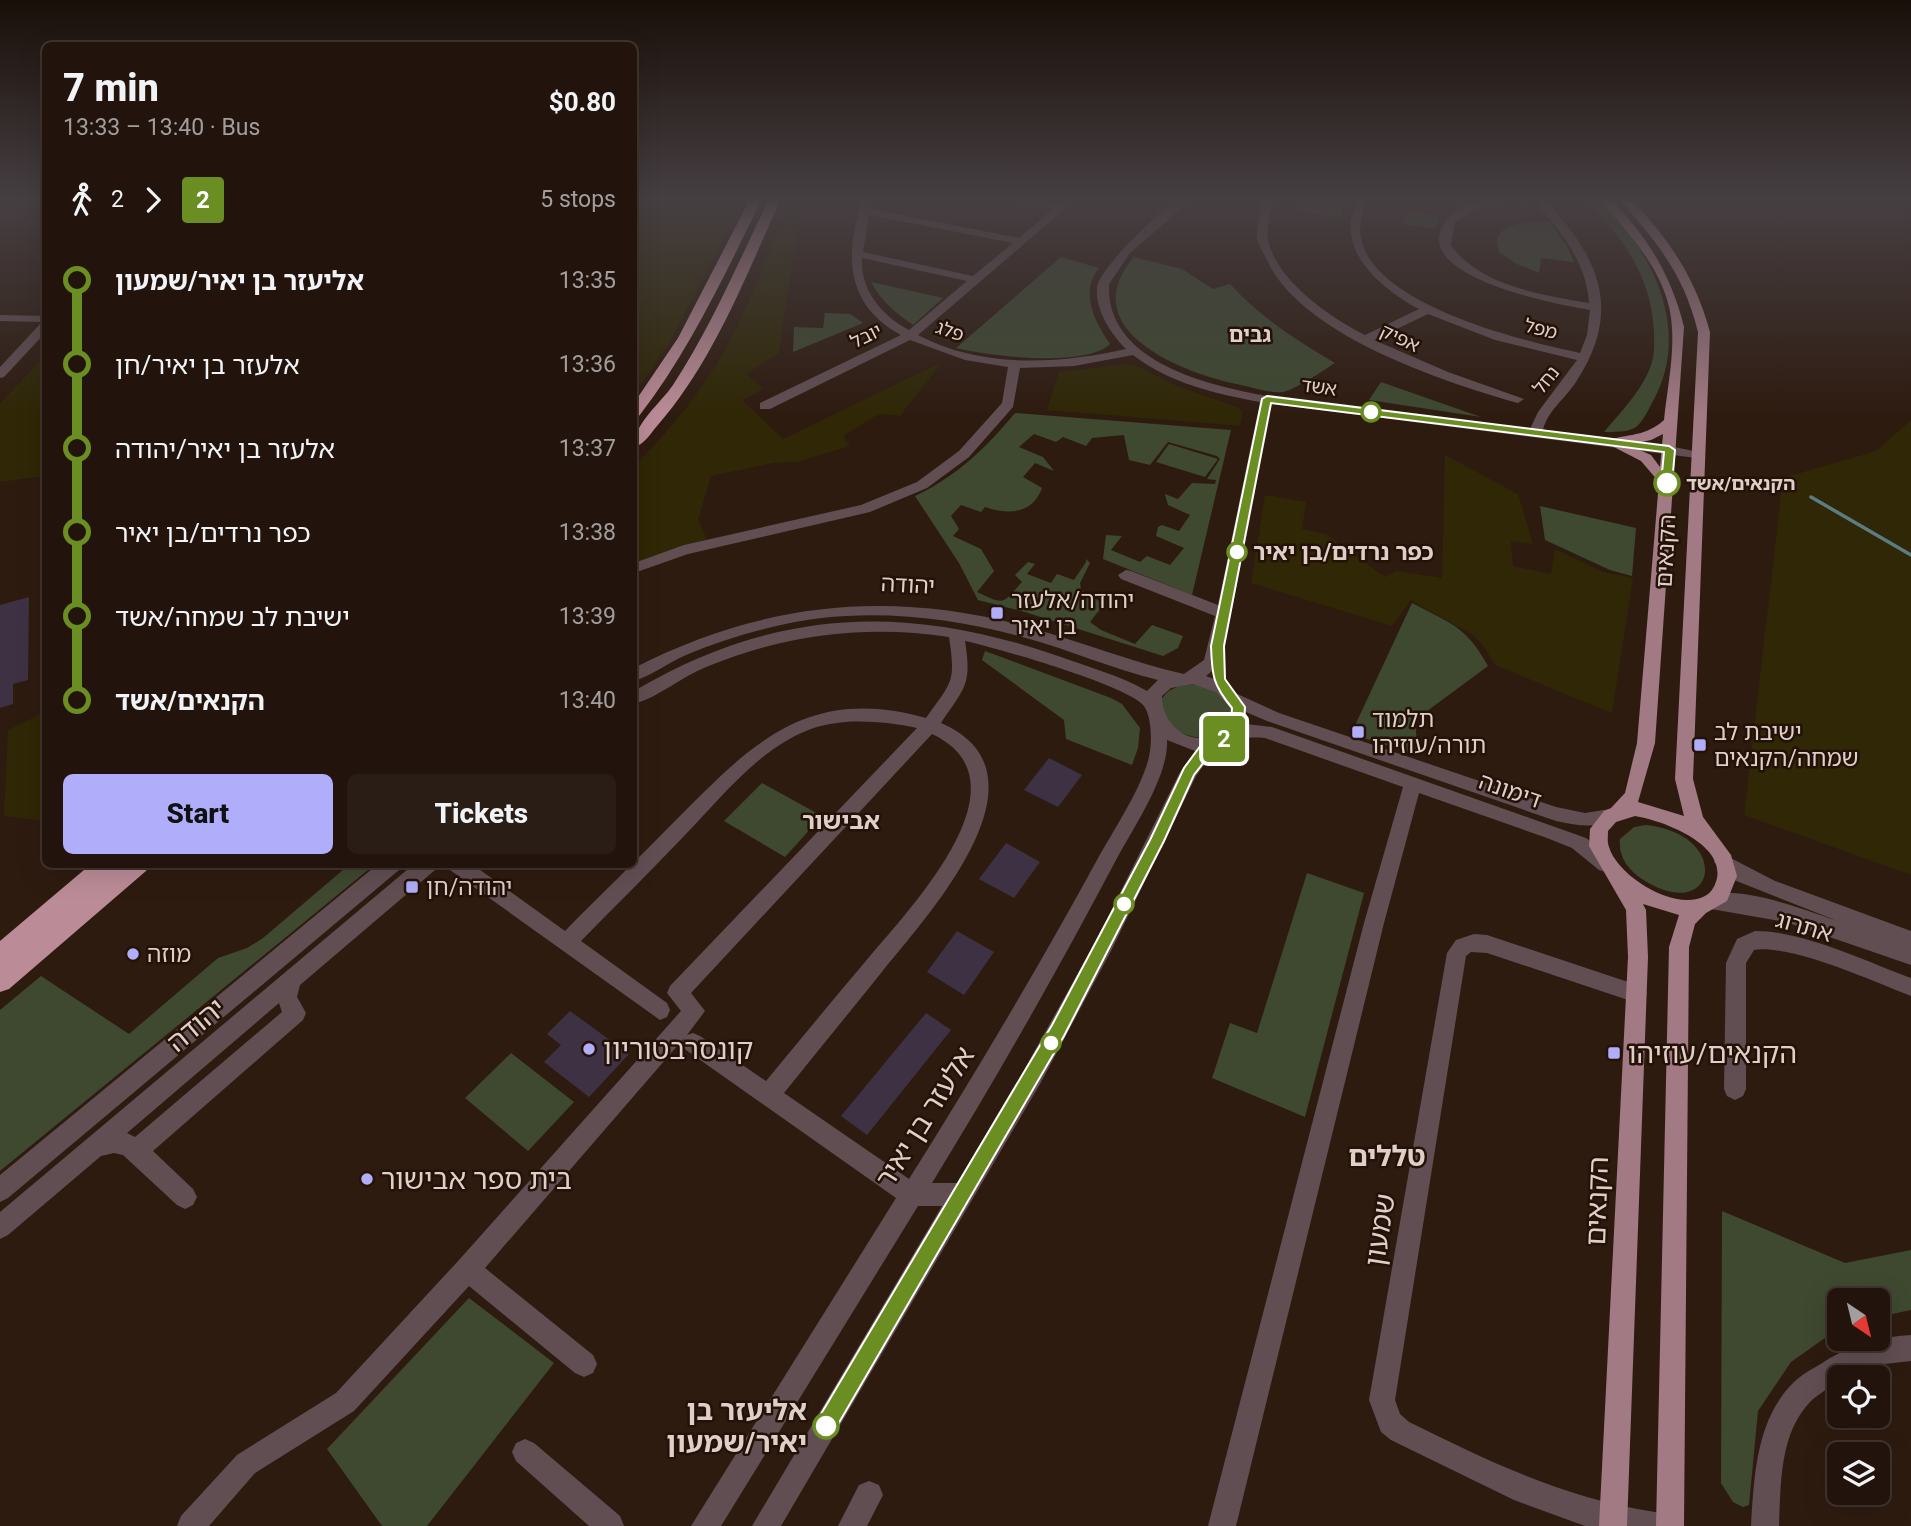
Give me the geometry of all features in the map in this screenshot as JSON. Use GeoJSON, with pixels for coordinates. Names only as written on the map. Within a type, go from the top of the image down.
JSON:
{"type":"FeatureCollection","features":[{"type":"Feature","properties":{"kind":"highway"},"geometry":{"type":"LineString","coordinates":[[637,409],[659,382],[683,343],[719,272]]}},
{"type":"Feature","properties":{"kind":"highway"},"geometry":{"type":"LineString","coordinates":[[637,438],[669,401],[693,365],[739,272]]}},
{"type":"Feature","properties":{"kind":"highway"},"geometry":{"type":"LineString","coordinates":[[0,956],[103,868]]}},
{"type":"Feature","properties":{"kind":"highway"},"geometry":{"type":"LineString","coordinates":[[0,981],[133,868]]}},
{"type":"Feature","properties":{"kind":"main road","name":"הקנאים"},"geometry":{"type":"LineString","coordinates":[[1614,814],[1633,796],[1646,743],[1678,327],[1670,295],[1660,272]]}},
{"type":"Feature","properties":{"kind":"main road","name":"הקנאים"},"geometry":{"type":"LineString","coordinates":[[1682,272],[1700,314],[1704,352],[1684,779],[1694,819],[1707,839]]}},
{"type":"Feature","properties":{"kind":"main road"},"geometry":{"type":"LineString","coordinates":[[1613,443],[1646,439],[1656,435],[1672,420]]}},
{"type":"Feature","properties":{"kind":"main road"},"geometry":{"type":"LineString","coordinates":[[1613,443],[1646,458],[1667,483]]}},
{"type":"Feature","properties":{"kind":"main road"},"geometry":{"type":"LineString","coordinates":[[1670,1526],[1679,947],[1686,919],[1706,904],[1725,885],[1723,862],[1707,839],[1684,822],[1659,811],[1642,809],[1614,814],[1601,826],[1598,837],[1600,851],[1606,864],[1621,881],[1642,896],[1659,903],[1685,908],[1706,904]]}},
{"type":"Feature","properties":{"kind":"main road","name":"הקנאים"},"geometry":{"type":"LineString","coordinates":[[1613,1524],[1637,994],[1636,910],[1621,881]]}},
{"type":"Feature","properties":{"kind":"street","name":"פלג"},"geometry":{"type":"LineString","coordinates":[[856,272],[863,293],[889,323],[909,336],[945,351],[1016,365],[1069,363],[1135,351]]}},
{"type":"Feature","properties":{"kind":"street"},"geometry":{"type":"LineString","coordinates":[[940,272],[976,280]]}},
{"type":"Feature","properties":{"kind":"street","name":"יובל"},"geometry":{"type":"LineString","coordinates":[[765,406],[909,336],[985,272]]}},
{"type":"Feature","properties":{"kind":"street","name":"אשד"},"geometry":{"type":"LineString","coordinates":[[1111,272],[1103,284],[1103,295],[1108,317],[1121,337],[1135,351],[1162,367],[1200,383],[1267,399],[1699,456]]}},
{"type":"Feature","properties":{"kind":"street","name":"אפיק"},"geometry":{"type":"LineString","coordinates":[[1280,272],[1312,308],[1365,340],[1438,374],[1518,400]]}},
{"type":"Feature","properties":{"kind":"street","name":"מפל"},"geometry":{"type":"LineString","coordinates":[[1378,272],[1394,289],[1429,309],[1478,330],[1585,358]]}},
{"type":"Feature","properties":{"kind":"street"},"geometry":{"type":"LineString","coordinates":[[1477,272],[1499,285],[1542,298],[1596,307]]}},
{"type":"Feature","properties":{"kind":"street","name":"נחל"},"geometry":{"type":"LineString","coordinates":[[1536,433],[1541,416],[1585,358],[1595,327],[1596,307],[1591,272]]}},
{"type":"Feature","properties":{"kind":"street"},"geometry":{"type":"LineString","coordinates":[[1365,340],[1429,309]]}},
{"type":"Feature","properties":{"kind":"street"},"geometry":{"type":"LineString","coordinates":[[0,318],[42,319]]}},
{"type":"Feature","properties":{"kind":"street"},"geometry":{"type":"LineString","coordinates":[[0,374],[42,330]]}},
{"type":"Feature","properties":{"kind":"street"},"geometry":{"type":"LineString","coordinates":[[637,567],[684,550],[865,509],[922,485],[964,454],[1008,404],[1016,365]]}},
{"type":"Feature","properties":{"kind":"street"},"geometry":{"type":"LineString","coordinates":[[1224,737],[1195,743],[1185,741],[1165,732],[1155,714],[1161,687],[1187,679],[1211,663],[1224,614],[1267,399]]}},
{"type":"Feature","properties":{"kind":"street"},"geometry":{"type":"LineString","coordinates":[[1126,575],[1224,614]]}},
{"type":"Feature","properties":{"kind":"street","name":"יהודה"},"geometry":{"type":"LineString","coordinates":[[637,673],[687,648],[746,628],[815,614],[891,609],[941,613],[988,622],[1130,667],[1187,679]]}},
{"type":"Feature","properties":{"kind":"street","name":"יהודה"},"geometry":{"type":"LineString","coordinates":[[637,696],[663,680],[710,659],[792,635],[869,626],[912,627],[956,633],[1023,650],[1122,685],[1155,714]]}},
{"type":"Feature","properties":{"kind":"street"},"geometry":{"type":"LineString","coordinates":[[191,1526],[246,1464],[345,1402],[468,1269],[695,1011],[677,993],[930,725],[956,688],[962,671],[956,633]]}},
{"type":"Feature","properties":{"kind":"street"},"geometry":{"type":"LineString","coordinates":[[766,1526],[1075,1000],[1157,841],[1189,772],[1206,749],[1224,737],[1240,716],[1217,667],[1217,646]]}},
{"type":"Feature","properties":{"kind":"street"},"geometry":{"type":"LineString","coordinates":[[1187,679],[1228,693]]}},
{"type":"Feature","properties":{"kind":"street","name":"דימונה"},"geometry":{"type":"LineString","coordinates":[[1228,693],[1264,714],[1556,814],[1585,820],[1614,814]]}},
{"type":"Feature","properties":{"kind":"street","name":"אלעזר בן יאיר"},"geometry":{"type":"LineString","coordinates":[[705,1526],[912,1195],[1046,973],[1155,765],[1161,741],[1155,714]]}},
{"type":"Feature","properties":{"kind":"street"},"geometry":{"type":"LineString","coordinates":[[566,943],[744,764],[782,736],[818,721],[850,716],[893,718],[930,725],[960,742],[977,769],[981,787],[971,830],[940,886],[769,1095]]}},
{"type":"Feature","properties":{"kind":"street","name":"דימונה"},"geometry":{"type":"LineString","coordinates":[[1224,737],[1245,730],[1266,732],[1574,841],[1606,864]]}},
{"type":"Feature","properties":{"kind":"street"},"geometry":{"type":"LineString","coordinates":[[1222,1526],[1371,937],[1413,783]]}},
{"type":"Feature","properties":{"kind":"street"},"geometry":{"type":"LineString","coordinates":[[1723,862],[1736,872],[1768,887],[1911,940]]}},
{"type":"Feature","properties":{"kind":"street","name":"יהודה"},"geometry":{"type":"LineString","coordinates":[[0,1189],[387,868]]}},
{"type":"Feature","properties":{"kind":"street","name":"יהודה"},"geometry":{"type":"LineString","coordinates":[[0,1227],[423,868]]}},
{"type":"Feature","properties":{"kind":"street"},"geometry":{"type":"LineString","coordinates":[[463,868],[660,1010]]}},
{"type":"Feature","properties":{"kind":"street"},"geometry":{"type":"LineString","coordinates":[[1706,904],[1739,902],[1762,906],[1911,957]]}},
{"type":"Feature","properties":{"kind":"street","name":"אתרוג"},"geometry":{"type":"LineString","coordinates":[[1735,1089],[1735,963],[1745,944],[1756,939],[1767,939],[1789,944],[1911,986]]}},
{"type":"Feature","properties":{"kind":"street","name":"שמעון"},"geometry":{"type":"LineString","coordinates":[[1637,994],[1488,944],[1474,942],[1462,946],[1457,953],[1382,1400],[1391,1423],[1400,1431],[1521,1490],[1613,1524],[1655,1526]]}},
{"type":"Feature","properties":{"kind":"street"},"geometry":{"type":"LineString","coordinates":[[136,1151],[296,1013],[286,999],[286,990],[292,980]]}},
{"type":"Feature","properties":{"kind":"street"},"geometry":{"type":"LineString","coordinates":[[693,1043],[912,1195],[963,1194]]}},
{"type":"Feature","properties":{"kind":"street"},"geometry":{"type":"LineString","coordinates":[[95,1146],[113,1141],[127,1143],[185,1197]]}},
{"type":"Feature","properties":{"kind":"street"},"geometry":{"type":"LineString","coordinates":[[468,1269],[584,1364]]}},
{"type":"Feature","properties":{"kind":"street"},"geometry":{"type":"LineString","coordinates":[[1765,1526],[1770,1459],[1783,1420],[1800,1394],[1850,1359],[1911,1348]]}},
{"type":"Feature","properties":{"kind":"street"},"geometry":{"type":"LineString","coordinates":[[524,1452],[610,1526]]}},
{"type":"Feature","properties":{"kind":"street"},"geometry":{"type":"LineString","coordinates":[[852,1526],[869,1495]]}},
{"type":"Feature","properties":{"kind":"green space"},"geometry":{"type":"Polygon","coordinates":[[[1043,272],[1096,272],[1090,287],[1091,307],[1110,344],[1098,351],[1080,356],[1036,358],[956,348],[1043,272]]]}},
{"type":"Feature","properties":{"kind":"green space"},"geometry":{"type":"Polygon","coordinates":[[[1125,272],[1187,272],[1213,289],[1230,284],[1280,328],[1335,363],[1283,392],[1262,390],[1191,371],[1142,344],[1125,327],[1116,306],[1118,283],[1125,272]]]}},
{"type":"Feature","properties":{"kind":"green space"},"geometry":{"type":"Polygon","coordinates":[[[1640,272],[1652,272],[1667,320],[1669,347],[1664,374],[1640,424],[1630,430],[1604,432],[1637,391],[1653,357],[1652,313],[1640,272]]]}},
{"type":"Feature","properties":{"kind":"green space"},"geometry":{"type":"Polygon","coordinates":[[[871,282],[943,298],[913,325],[889,306],[871,282]]]}},
{"type":"Feature","properties":{"kind":"green space"},"geometry":{"type":"Polygon","coordinates":[[[825,313],[850,314],[863,323],[793,352],[794,327],[823,328],[825,313]]]}},
{"type":"Feature","properties":{"kind":"green space"},"geometry":{"type":"Polygon","coordinates":[[[1381,382],[1481,417],[1369,400],[1381,382]]]}},
{"type":"Feature","properties":{"kind":"green space"},"geometry":{"type":"Polygon","coordinates":[[[1015,413],[1231,430],[1192,595],[1103,559],[1106,535],[1122,536],[1111,550],[1140,562],[1147,556],[1170,565],[1184,548],[1156,536],[1158,527],[1162,525],[1179,531],[1190,515],[1168,505],[1165,494],[1178,499],[1192,483],[1215,484],[1216,480],[1207,479],[1220,459],[1217,456],[1168,442],[1150,465],[1129,460],[1124,435],[1092,438],[1086,446],[1063,437],[1056,442],[1034,434],[1019,447],[1043,457],[1054,471],[1035,463],[1023,477],[1042,488],[1033,503],[1019,510],[1002,511],[985,507],[981,512],[961,505],[951,516],[959,529],[953,536],[981,549],[994,571],[977,592],[998,601],[1006,599],[1022,582],[1015,575],[1028,562],[1035,564],[1027,574],[1051,583],[1057,574],[1074,580],[1086,559],[1090,563],[1080,583],[1081,590],[1104,604],[1090,622],[1101,630],[1135,644],[1152,625],[1183,636],[1178,648],[1163,656],[1025,612],[978,600],[959,563],[915,496],[944,480],[970,460],[1015,413]]]}},
{"type":"Feature","properties":{"kind":"green space"},"geometry":{"type":"Polygon","coordinates":[[[1169,444],[1218,459],[1205,477],[1156,462],[1169,444]]]}},
{"type":"Feature","properties":{"kind":"green space"},"geometry":{"type":"Polygon","coordinates":[[[1540,506],[1636,528],[1632,576],[1610,570],[1545,540],[1540,506]]]}},
{"type":"Feature","properties":{"kind":"green space"},"geometry":{"type":"Polygon","coordinates":[[[1412,603],[1456,627],[1472,642],[1488,666],[1415,720],[1418,755],[1351,734],[1412,603]]]}},
{"type":"Feature","properties":{"kind":"green space"},"geometry":{"type":"Polygon","coordinates":[[[985,651],[1122,704],[1140,728],[1138,748],[1132,765],[1066,739],[1064,720],[982,660],[985,651]]]}},
{"type":"Feature","properties":{"kind":"green space"},"geometry":{"type":"Polygon","coordinates":[[[1191,684],[1214,689],[1230,704],[1231,722],[1215,734],[1193,737],[1168,725],[1160,702],[1172,689],[1191,684]]]}},
{"type":"Feature","properties":{"kind":"green space"},"geometry":{"type":"Polygon","coordinates":[[[762,783],[822,816],[785,857],[724,821],[762,783]]]}},
{"type":"Feature","properties":{"kind":"green space"},"geometry":{"type":"Polygon","coordinates":[[[1646,825],[1674,832],[1693,844],[1703,859],[1705,874],[1699,886],[1686,892],[1667,891],[1642,879],[1628,867],[1622,857],[1620,839],[1634,827],[1646,825]]]}},
{"type":"Feature","properties":{"kind":"green space"},"geometry":{"type":"Polygon","coordinates":[[[345,868],[370,868],[0,1171],[0,1010],[41,976],[129,1034],[218,958],[247,948],[263,938],[345,868]]]}},
{"type":"Feature","properties":{"kind":"green space"},"geometry":{"type":"Polygon","coordinates":[[[1307,873],[1364,893],[1305,1117],[1212,1078],[1230,1023],[1257,1033],[1307,873]]]}},
{"type":"Feature","properties":{"kind":"green space"},"geometry":{"type":"Polygon","coordinates":[[[511,1053],[574,1102],[528,1151],[465,1098],[511,1053]]]}},
{"type":"Feature","properties":{"kind":"green space"},"geometry":{"type":"Polygon","coordinates":[[[1722,1211],[1845,1263],[1911,1250],[1911,1310],[1890,1314],[1890,1288],[1827,1288],[1827,1336],[1791,1362],[1758,1411],[1749,1505],[1743,1507],[1733,1502],[1721,1483],[1722,1211]]]}},
{"type":"Feature","properties":{"kind":"green space"},"geometry":{"type":"Polygon","coordinates":[[[469,1298],[554,1363],[427,1526],[382,1526],[327,1449],[469,1298]]]}},
{"type":"Feature","properties":{"kind":"sand"},"geometry":{"type":"Polygon","coordinates":[[[637,272],[706,272],[670,342],[637,391],[637,272]]]}},
{"type":"Feature","properties":{"kind":"sand"},"geometry":{"type":"Polygon","coordinates":[[[761,272],[791,272],[779,353],[746,374],[764,389],[742,400],[783,439],[942,362],[900,416],[879,414],[843,436],[850,446],[797,462],[773,463],[711,476],[698,520],[707,539],[637,568],[637,463],[687,406],[711,373],[761,272]]]}},
{"type":"Feature","properties":{"kind":"sand"},"geometry":{"type":"Polygon","coordinates":[[[42,358],[42,476],[0,482],[0,404],[42,358]]]}},
{"type":"Feature","properties":{"kind":"sand"},"geometry":{"type":"Polygon","coordinates":[[[1127,364],[1137,366],[1177,386],[1237,407],[1243,412],[1240,426],[1047,410],[1059,372],[1127,364]]]}},
{"type":"Feature","properties":{"kind":"sand"},"geometry":{"type":"Polygon","coordinates":[[[1911,420],[1911,875],[1744,815],[1783,478],[1876,451],[1911,420]]]}},
{"type":"Feature","properties":{"kind":"sand"},"geometry":{"type":"Polygon","coordinates":[[[1445,455],[1518,494],[1533,544],[1511,541],[1513,566],[1551,574],[1555,549],[1603,572],[1633,578],[1612,713],[1495,665],[1483,645],[1473,635],[1411,600],[1392,626],[1251,583],[1265,495],[1306,502],[1302,529],[1326,534],[1385,577],[1396,571],[1442,578],[1445,455]]]}},
{"type":"Feature","properties":{"kind":"sand"},"geometry":{"type":"Polygon","coordinates":[[[42,713],[42,821],[4,816],[8,730],[42,713]]]}},
{"type":"Feature","properties":{"kind":"building"},"geometry":{"type":"Polygon","coordinates":[[[29,597],[28,680],[13,684],[13,704],[0,708],[0,605],[29,597]]]}},
{"type":"Feature","properties":{"kind":"building"},"geometry":{"type":"Polygon","coordinates":[[[1049,758],[1082,775],[1058,807],[1024,790],[1049,758]]]}},
{"type":"Feature","properties":{"kind":"building"},"geometry":{"type":"Polygon","coordinates":[[[1006,843],[1040,862],[1014,898],[979,879],[1006,843]]]}},
{"type":"Feature","properties":{"kind":"building"},"geometry":{"type":"Polygon","coordinates":[[[957,931],[994,952],[964,995],[927,972],[957,931]]]}},
{"type":"Feature","properties":{"kind":"building","name":"קונסרבטוריון"},"geometry":{"type":"Polygon","coordinates":[[[570,1011],[629,1054],[589,1097],[544,1062],[561,1045],[547,1034],[570,1011]]]}},
{"type":"Feature","properties":{"kind":"building"},"geometry":{"type":"Polygon","coordinates":[[[926,1013],[951,1030],[867,1135],[841,1116],[926,1013]]]}},
{"type":"Feature","properties":{"kind":"waterway"},"geometry":{"type":"LineString","coordinates":[[1811,497],[1911,555]]}},
{"type":"Feature","properties":{"kind":"bus line","name":"2"},"geometry":{"type":"LineString","coordinates":[[826,1426],[1058,1031],[1157,841],[1189,772],[1206,749],[1232,733],[1238,725],[1238,707],[1219,679],[1217,646],[1267,399],[1669,450],[1667,483]]}},
{"type":"Feature","properties":{"kind":"place","name":"הקנאים/אשד"},"geometry":{"type":"Point","coordinates":[1667,483]}},
{"type":"Feature","properties":{"kind":"place","name":"כפר נרדים/בן יאיר"},"geometry":{"type":"Point","coordinates":[1237,552]}},
{"type":"Feature","properties":{"kind":"place","name":"יהודה/אלעזר בן יאיר"},"geometry":{"type":"Point","coordinates":[997,613]}},
{"type":"Feature","properties":{"kind":"place","name":"תלמוד תורה/עוזיהו"},"geometry":{"type":"Point","coordinates":[1358,732]}},
{"type":"Feature","properties":{"kind":"place","name":"ישיבת לב שמחה/הקנאים"},"geometry":{"type":"Point","coordinates":[1700,745]}},
{"type":"Feature","properties":{"kind":"place","name":"יהודה/חן"},"geometry":{"type":"Point","coordinates":[412,887]}},
{"type":"Feature","properties":{"kind":"place","name":"מוזה"},"geometry":{"type":"Point","coordinates":[133,954]}},
{"type":"Feature","properties":{"kind":"place","name":"קונסרבטוריון"},"geometry":{"type":"Point","coordinates":[589,1049]}},
{"type":"Feature","properties":{"kind":"place","name":"הקנאים/עוזיהו"},"geometry":{"type":"Point","coordinates":[1614,1053]}},
{"type":"Feature","properties":{"kind":"place","name":"בית ספר אבישור"},"geometry":{"type":"Point","coordinates":[367,1179]}},
{"type":"Feature","properties":{"kind":"place","name":"אליעזר בן יאיר/שמעון"},"geometry":{"type":"Point","coordinates":[826,1426]}},
{"type":"Feature","properties":{"kind":"district","name":"גבים"},"geometry":{"type":"Point","coordinates":[1250,335]}},
{"type":"Feature","properties":{"kind":"district","name":"אבישור"},"geometry":{"type":"Point","coordinates":[841,821]}},
{"type":"Feature","properties":{"kind":"district","name":"טללים"},"geometry":{"type":"Point","coordinates":[1387,1156]}}]}
